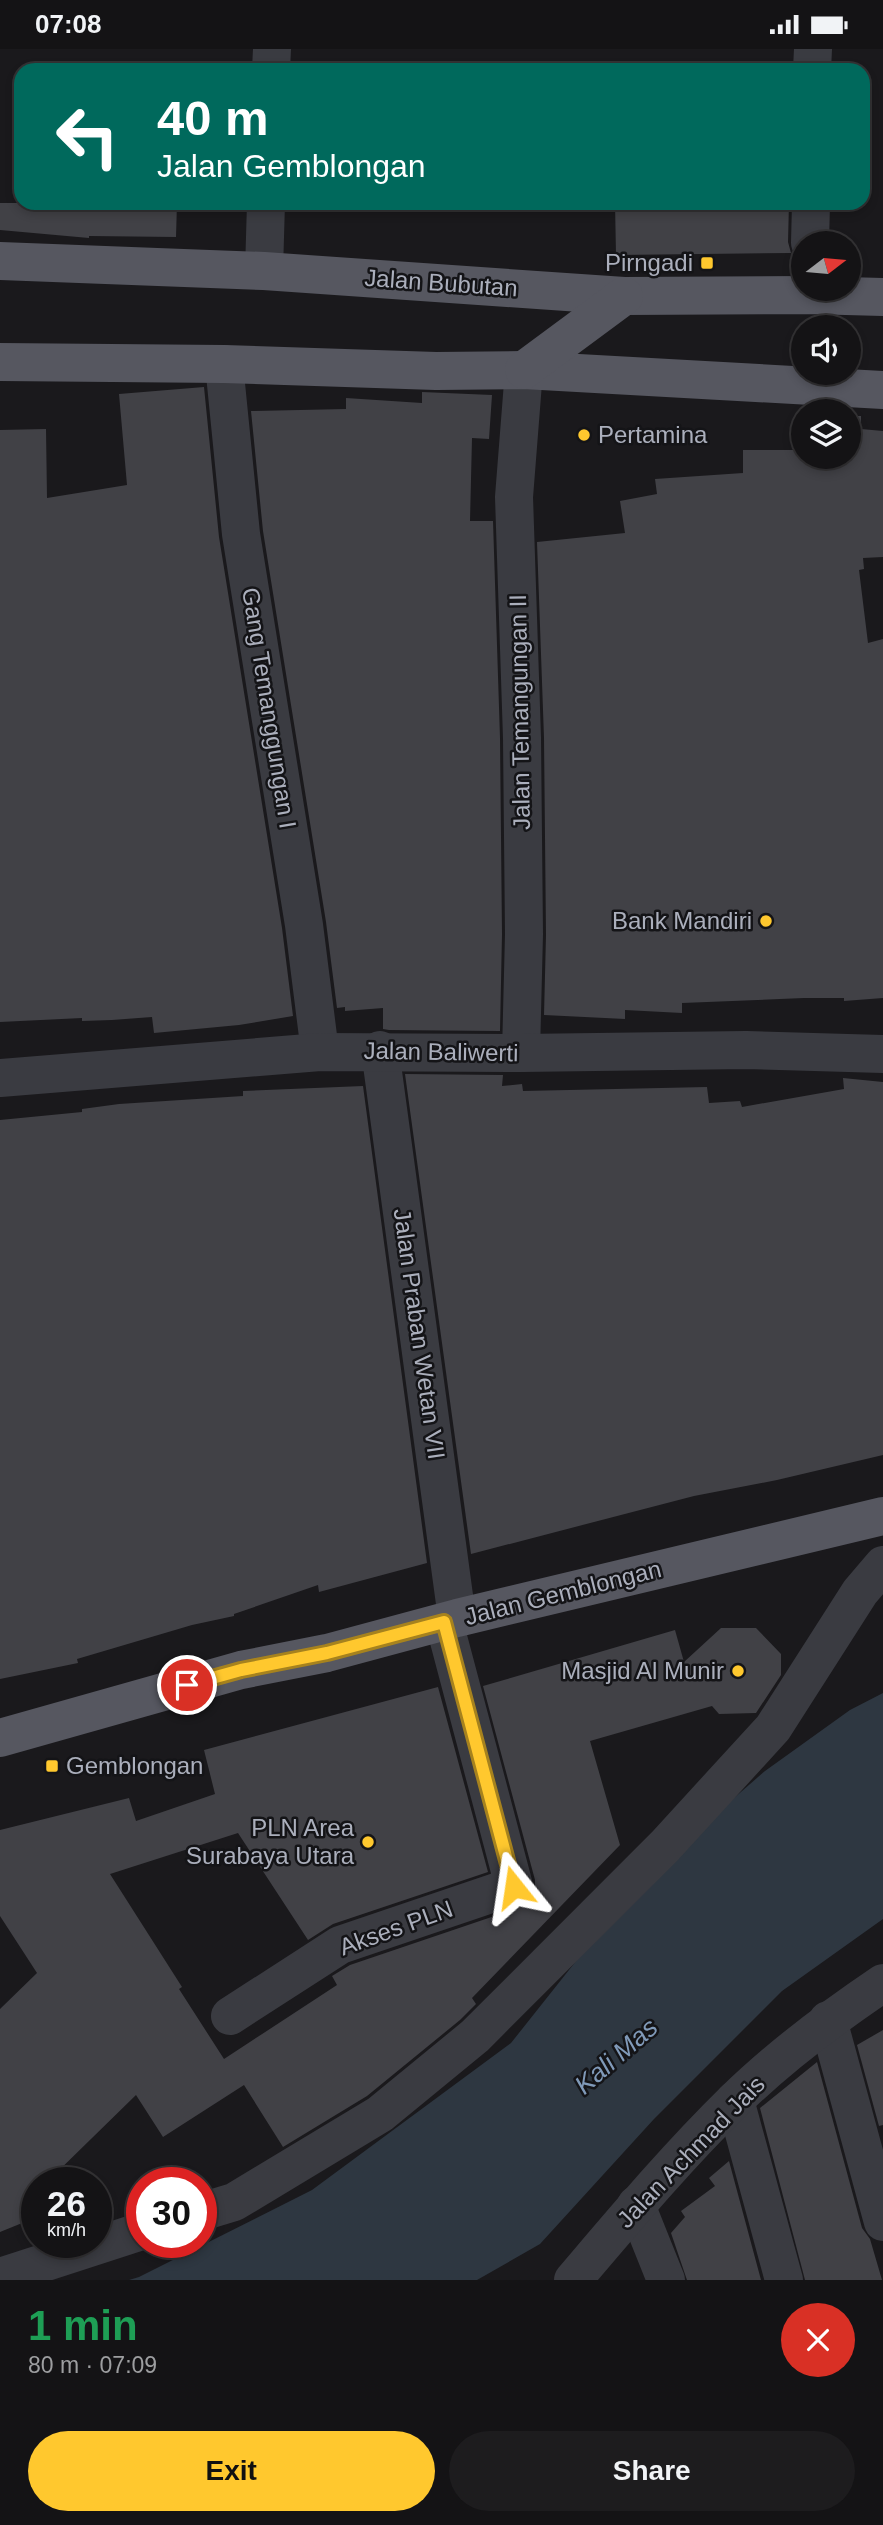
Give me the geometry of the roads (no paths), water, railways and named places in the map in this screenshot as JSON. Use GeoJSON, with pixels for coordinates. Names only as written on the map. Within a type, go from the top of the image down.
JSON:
{"type":"FeatureCollection","features":[{"type":"Feature","properties":{"kind":"main road","name":"Jalan Bubutan"},"geometry":{"type":"LineString","coordinates":[[0,261],[264,271],[624,296],[791,292]]}},
{"type":"Feature","properties":{"kind":"main road"},"geometry":{"type":"LineString","coordinates":[[524,370],[624,296]]}},
{"type":"Feature","properties":{"kind":"main road","name":"Jalan Bubutan"},"geometry":{"type":"LineString","coordinates":[[861,296],[883,297]]}},
{"type":"Feature","properties":{"kind":"main road"},"geometry":{"type":"LineString","coordinates":[[0,362],[224,364],[436,371],[524,370],[883,390]]}},
{"type":"Feature","properties":{"kind":"main road","name":"Jalan Gemblongan"},"geometry":{"type":"LineString","coordinates":[[0,1738],[241,1670],[327,1653],[451,1620],[883,1516]]}},
{"type":"Feature","properties":{"kind":"street"},"geometry":{"type":"LineString","coordinates":[[264,271],[266,210]]}},
{"type":"Feature","properties":{"kind":"street"},"geometry":{"type":"LineString","coordinates":[[810,231],[811,210]]}},
{"type":"Feature","properties":{"kind":"street","name":"Gang Temanggungan I"},"geometry":{"type":"LineString","coordinates":[[224,364],[241,534],[304,925],[320,1052]]}},
{"type":"Feature","properties":{"kind":"street","name":"Jalan Temangungan II"},"geometry":{"type":"LineString","coordinates":[[521,1053],[524,934],[522,738],[513,497],[524,370]]}},
{"type":"Feature","properties":{"kind":"street","name":"Jalan Baliwerti"},"geometry":{"type":"LineString","coordinates":[[0,1078],[320,1052],[380,1050],[521,1053],[746,1050],[883,1054]]}},
{"type":"Feature","properties":{"kind":"street","name":"Jalan Praban Wetan VII"},"geometry":{"type":"LineString","coordinates":[[380,1050],[451,1620]]}},
{"type":"Feature","properties":{"kind":"street"},"geometry":{"type":"LineString","coordinates":[[217,2207],[234,2202],[380,2114],[475,2036],[665,1846],[773,1728],[860,1592],[883,1565]]}},
{"type":"Feature","properties":{"kind":"street","name":"Akses PLN"},"geometry":{"type":"LineString","coordinates":[[230,2016],[340,1945],[514,1887],[451,1620]]}},
{"type":"Feature","properties":{"kind":"street","name":"Jalan Achmad Jais"},"geometry":{"type":"LineString","coordinates":[[573,2280],[651,2187],[735,2100],[828,2020],[883,1983]]}},
{"type":"Feature","properties":{"kind":"street"},"geometry":{"type":"LineString","coordinates":[[828,2020],[883,2221]]}},
{"type":"Feature","properties":{"kind":"street"},"geometry":{"type":"LineString","coordinates":[[735,2100],[784,2280]]}},
{"type":"Feature","properties":{"kind":"street"},"geometry":{"type":"LineString","coordinates":[[636,2206],[666,2280]]}},
{"type":"Feature","properties":{"kind":"street"},"geometry":{"type":"LineString","coordinates":[[0,2277],[126,2236]]}},
{"type":"Feature","properties":{"kind":"water","name":"Kali Mas"},"geometry":{"type":"Polygon","coordinates":[[[883,1693],[883,1919],[782,1991],[654,2119],[540,2244],[477,2280],[129,2280],[177,2258],[217,2258],[217,2238],[312,2190],[511,2043],[642,1878],[765,1771],[850,1710],[883,1693]]]}},
{"type":"Feature","properties":{"kind":"place","name":"Pirngadi"},"geometry":{"type":"Point","coordinates":[707,263]}},
{"type":"Feature","properties":{"kind":"place","name":"Pertamina"},"geometry":{"type":"Point","coordinates":[584,435]}},
{"type":"Feature","properties":{"kind":"place","name":"Bank Mandiri"},"geometry":{"type":"Point","coordinates":[766,921]}},
{"type":"Feature","properties":{"kind":"place","name":"Masjid Al Munir"},"geometry":{"type":"Point","coordinates":[738,1671]}},
{"type":"Feature","properties":{"kind":"place","name":"Gemblongan"},"geometry":{"type":"Point","coordinates":[52,1766]}},
{"type":"Feature","properties":{"kind":"place","name":"PLN Area Surabaya Utara"},"geometry":{"type":"Point","coordinates":[368,1842]}}]}
